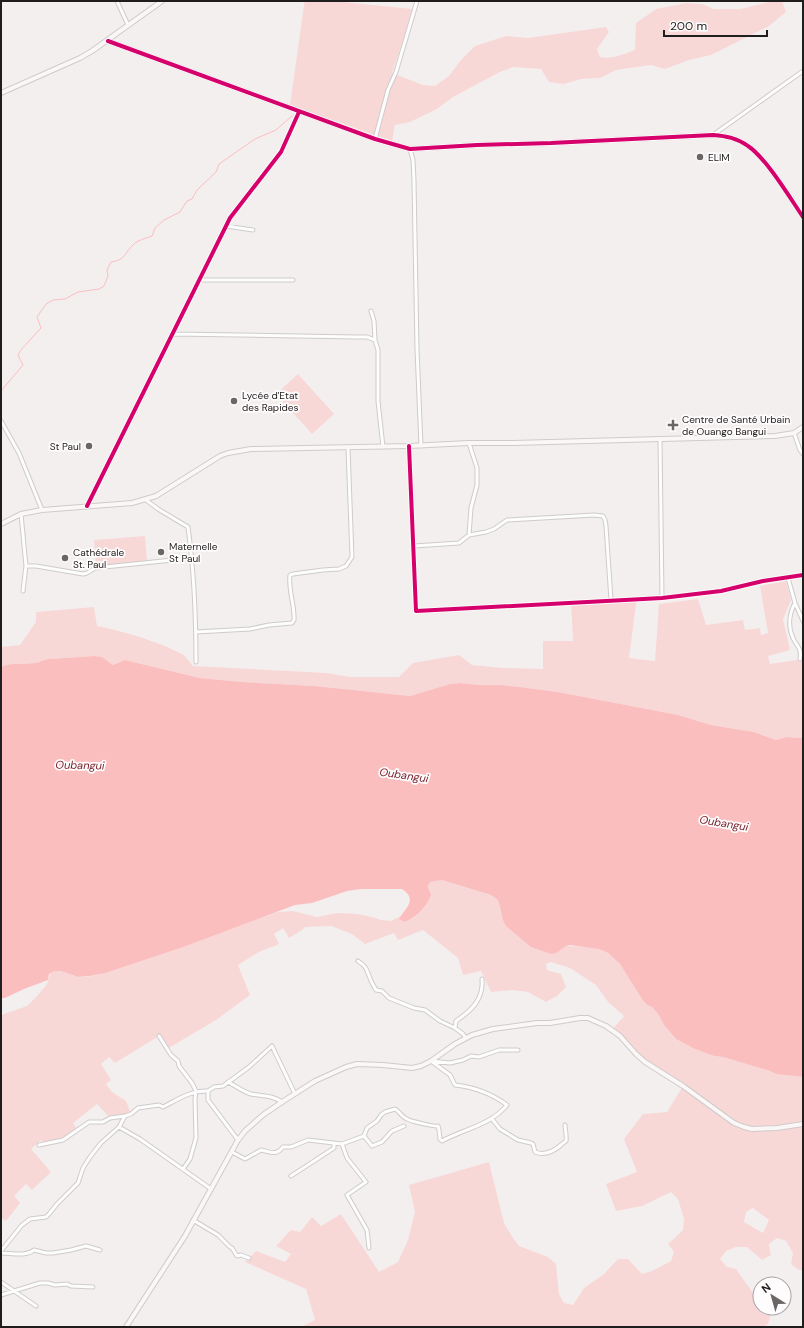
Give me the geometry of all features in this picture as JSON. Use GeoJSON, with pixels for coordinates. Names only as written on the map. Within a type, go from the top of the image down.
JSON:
{"type":"FeatureCollection","features":[{"type":"Feature","properties":{"kind":"main road"},"geometry":{"type":"LineString","coordinates":[[1,93],[80,58],[108,41],[162,1]]}},
{"type":"Feature","properties":{"kind":"main road"},"geometry":{"type":"LineString","coordinates":[[108,41],[299,112],[375,139],[410,149],[713,135],[729,136],[749,146],[755,152],[803,217]]}},
{"type":"Feature","properties":{"kind":"main road"},"geometry":{"type":"LineString","coordinates":[[1,524],[21,514],[42,510],[132,503],[146,500],[156,496],[211,461],[228,453],[251,449],[348,448],[469,443],[775,436],[794,433],[803,427]]}},
{"type":"Feature","properties":{"kind":"main road"},"geometry":{"type":"LineString","coordinates":[[126,1327],[194,1220],[238,1140],[245,1131],[263,1115],[282,1102],[330,1073],[346,1067],[357,1064],[412,1068],[421,1066],[430,1061],[465,1038],[493,1029],[537,1023],[550,1023],[573,1018],[588,1018],[606,1026],[620,1036],[645,1062],[684,1086],[734,1123],[752,1129],[777,1128],[803,1124]]}},
{"type":"Feature","properties":{"kind":"street"},"geometry":{"type":"LineString","coordinates":[[117,1],[128,25]]}},
{"type":"Feature","properties":{"kind":"street"},"geometry":{"type":"LineString","coordinates":[[375,139],[388,90],[396,72],[418,1]]}},
{"type":"Feature","properties":{"kind":"street"},"geometry":{"type":"LineString","coordinates":[[713,135],[803,71]]}},
{"type":"Feature","properties":{"kind":"street"},"geometry":{"type":"LineString","coordinates":[[87,506],[230,218],[281,152],[299,112]]}},
{"type":"Feature","properties":{"kind":"street"},"geometry":{"type":"LineString","coordinates":[[410,149],[413,160],[414,181],[418,317],[417,349],[422,446]]}},
{"type":"Feature","properties":{"kind":"street"},"geometry":{"type":"LineString","coordinates":[[226,226],[253,230]]}},
{"type":"Feature","properties":{"kind":"street"},"geometry":{"type":"LineString","coordinates":[[200,280],[293,280]]}},
{"type":"Feature","properties":{"kind":"street"},"geometry":{"type":"LineString","coordinates":[[371,311],[378,350],[378,401],[383,447]]}},
{"type":"Feature","properties":{"kind":"street"},"geometry":{"type":"LineString","coordinates":[[173,334],[367,337],[375,340]]}},
{"type":"Feature","properties":{"kind":"street"},"geometry":{"type":"LineString","coordinates":[[1,420],[19,453],[42,510]]}},
{"type":"Feature","properties":{"kind":"street"},"geometry":{"type":"LineString","coordinates":[[794,433],[803,454]]}},
{"type":"Feature","properties":{"kind":"street"},"geometry":{"type":"LineString","coordinates":[[660,439],[662,598]]}},
{"type":"Feature","properties":{"kind":"street"},"geometry":{"type":"LineString","coordinates":[[468,535],[471,508],[477,485],[477,468],[469,443]]}},
{"type":"Feature","properties":{"kind":"street"},"geometry":{"type":"LineString","coordinates":[[409,446],[416,611],[662,598],[721,591],[763,581],[803,575]]}},
{"type":"Feature","properties":{"kind":"street"},"geometry":{"type":"LineString","coordinates":[[196,632],[250,629],[269,625],[292,623],[294,617],[290,575],[339,569],[349,563],[352,557],[348,448]]}},
{"type":"Feature","properties":{"kind":"street"},"geometry":{"type":"LineString","coordinates":[[146,500],[188,527],[192,558],[196,662]]}},
{"type":"Feature","properties":{"kind":"street"},"geometry":{"type":"LineString","coordinates":[[21,514],[26,566],[23,591]]}},
{"type":"Feature","properties":{"kind":"street"},"geometry":{"type":"LineString","coordinates":[[414,546],[459,543],[468,535],[494,529],[507,520],[594,515],[603,516],[606,526],[610,600]]}},
{"type":"Feature","properties":{"kind":"street"},"geometry":{"type":"LineString","coordinates":[[26,566],[36,566],[87,574],[95,568],[192,558]]}},
{"type":"Feature","properties":{"kind":"street"},"geometry":{"type":"LineString","coordinates":[[788,578],[795,603],[803,621]]}},
{"type":"Feature","properties":{"kind":"street"},"geometry":{"type":"LineString","coordinates":[[795,603],[791,612],[790,628],[793,639],[801,651],[800,659]]}},
{"type":"Feature","properties":{"kind":"street"},"geometry":{"type":"LineString","coordinates":[[358,961],[365,966],[376,990],[382,991],[388,998],[414,1008],[425,1010],[440,1021],[455,1028],[463,1034],[465,1038]]}},
{"type":"Feature","properties":{"kind":"street"},"geometry":{"type":"LineString","coordinates":[[455,1028],[456,1021],[474,1007],[479,997],[482,979]]}},
{"type":"Feature","properties":{"kind":"street"},"geometry":{"type":"LineString","coordinates":[[159,1036],[171,1055],[178,1061],[179,1066],[196,1091],[196,1138],[190,1159],[183,1169]]}},
{"type":"Feature","properties":{"kind":"street"},"geometry":{"type":"LineString","coordinates":[[39,1145],[63,1140],[89,1122],[103,1122],[110,1118],[132,1114],[138,1108],[158,1105],[162,1107],[196,1091],[208,1091],[214,1087],[223,1086],[272,1046],[295,1094]]}},
{"type":"Feature","properties":{"kind":"street"},"geometry":{"type":"LineString","coordinates":[[430,1061],[450,1063],[464,1060],[471,1056],[479,1057],[500,1050],[518,1050]]}},
{"type":"Feature","properties":{"kind":"street"},"geometry":{"type":"LineString","coordinates":[[232,1152],[245,1159],[261,1150],[275,1153],[284,1147],[291,1147],[308,1140],[342,1144],[364,1136],[367,1128],[377,1121],[385,1112],[394,1109],[407,1120],[421,1122],[434,1127],[438,1126],[440,1130],[440,1139],[442,1141],[492,1119],[507,1105],[499,1099],[486,1093],[467,1086],[456,1085],[450,1075],[430,1061]]}},
{"type":"Feature","properties":{"kind":"street"},"geometry":{"type":"LineString","coordinates":[[228,1082],[251,1094],[270,1096],[282,1102]]}},
{"type":"Feature","properties":{"kind":"street"},"geometry":{"type":"LineString","coordinates":[[208,1091],[208,1100],[238,1140]]}},
{"type":"Feature","properties":{"kind":"street"},"geometry":{"type":"LineString","coordinates":[[1,1252],[22,1225],[30,1219],[49,1214],[78,1183],[83,1168],[101,1143],[119,1127],[125,1116]]}},
{"type":"Feature","properties":{"kind":"street"},"geometry":{"type":"LineString","coordinates":[[492,1119],[500,1129],[518,1140],[533,1144],[535,1152],[548,1154],[566,1141],[567,1137],[565,1125]]}},
{"type":"Feature","properties":{"kind":"street"},"geometry":{"type":"LineString","coordinates":[[364,1136],[372,1146],[382,1142],[392,1131],[404,1126]]}},
{"type":"Feature","properties":{"kind":"street"},"geometry":{"type":"LineString","coordinates":[[119,1127],[140,1139],[211,1188]]}},
{"type":"Feature","properties":{"kind":"street"},"geometry":{"type":"LineString","coordinates":[[291,1176],[334,1148],[334,1143]]}},
{"type":"Feature","properties":{"kind":"street"},"geometry":{"type":"LineString","coordinates":[[342,1144],[347,1158],[366,1182],[347,1196],[367,1230],[369,1248]]}},
{"type":"Feature","properties":{"kind":"street"},"geometry":{"type":"LineString","coordinates":[[194,1220],[218,1234],[232,1248],[237,1256],[241,1255],[249,1258]]}},
{"type":"Feature","properties":{"kind":"street"},"geometry":{"type":"LineString","coordinates":[[1,1252],[29,1254],[34,1250],[53,1253],[86,1246],[100,1250]]}},
{"type":"Feature","properties":{"kind":"street"},"geometry":{"type":"LineString","coordinates":[[1,1282],[36,1306]]}},
{"type":"Feature","properties":{"kind":"street"},"geometry":{"type":"LineString","coordinates":[[1,1295],[40,1283],[93,1287]]}},
{"type":"Feature","properties":{"kind":"shaded area"},"geometry":{"type":"Polygon","coordinates":[[[305,1],[332,1],[413,9],[392,73],[423,85],[435,86],[449,76],[461,60],[475,46],[506,36],[528,38],[606,27],[609,32],[597,49],[600,57],[609,58],[635,50],[636,23],[656,9],[686,3],[702,4],[714,9],[740,9],[773,1],[782,1],[786,12],[769,26],[711,55],[689,60],[665,69],[651,65],[616,70],[600,78],[581,79],[564,84],[549,82],[541,69],[513,67],[500,72],[453,97],[437,109],[410,122],[395,125],[392,141],[290,105],[305,1]]]}},
{"type":"Feature","properties":{"kind":"shaded area"},"geometry":{"type":"Polygon","coordinates":[[[298,374],[334,414],[312,434],[276,394],[298,374]]]}},
{"type":"Feature","properties":{"kind":"shaded area"},"geometry":{"type":"Polygon","coordinates":[[[145,536],[147,562],[96,566],[94,540],[145,536]]]}},
{"type":"Feature","properties":{"kind":"shaded area"},"geometry":{"type":"Polygon","coordinates":[[[786,581],[791,600],[783,619],[790,650],[768,656],[770,664],[803,659],[803,738],[786,737],[776,740],[754,732],[711,725],[678,715],[558,692],[502,685],[450,684],[410,696],[315,686],[200,678],[125,660],[113,665],[102,657],[94,656],[48,659],[36,663],[1,667],[1,647],[20,645],[36,622],[36,612],[94,607],[97,626],[137,636],[165,646],[184,655],[193,666],[327,673],[350,677],[399,677],[413,663],[459,655],[472,665],[543,669],[543,641],[573,641],[571,601],[637,597],[629,658],[655,661],[659,604],[698,599],[706,625],[743,620],[745,630],[760,628],[761,635],[768,633],[760,586],[786,581]]]}},
{"type":"Feature","properties":{"kind":"shaded area"},"geometry":{"type":"Polygon","coordinates":[[[442,880],[491,895],[498,900],[501,914],[566,946],[592,947],[608,953],[620,964],[642,999],[658,1014],[664,1025],[676,1039],[695,1049],[776,1074],[803,1077],[803,1270],[799,1270],[791,1264],[793,1253],[786,1241],[777,1238],[769,1244],[771,1255],[762,1260],[747,1247],[736,1247],[726,1251],[720,1259],[727,1267],[736,1269],[752,1292],[752,1316],[770,1316],[768,1324],[763,1327],[301,1327],[315,1320],[306,1289],[245,1262],[256,1251],[285,1262],[291,1254],[276,1246],[291,1230],[300,1232],[312,1217],[321,1226],[341,1214],[379,1272],[398,1262],[408,1240],[415,1212],[409,1185],[489,1162],[504,1223],[519,1246],[548,1257],[556,1264],[559,1294],[564,1303],[573,1305],[584,1288],[604,1274],[618,1259],[628,1259],[642,1274],[652,1271],[671,1261],[674,1252],[668,1244],[683,1230],[684,1219],[678,1199],[671,1192],[642,1206],[616,1211],[606,1184],[637,1172],[624,1139],[643,1114],[667,1112],[683,1086],[645,1062],[620,1036],[611,1031],[624,1016],[608,1002],[596,985],[570,968],[551,962],[546,964],[547,970],[561,974],[566,987],[557,996],[546,1002],[528,992],[512,990],[491,992],[481,971],[463,975],[458,958],[423,930],[398,940],[394,933],[365,944],[352,934],[331,926],[305,927],[289,938],[283,928],[274,934],[279,944],[259,952],[238,965],[250,995],[216,1020],[167,1049],[159,1036],[115,1063],[109,1057],[101,1064],[111,1080],[106,1084],[112,1092],[126,1101],[131,1114],[110,1118],[97,1104],[73,1123],[78,1130],[63,1140],[45,1144],[41,1140],[31,1149],[51,1172],[32,1190],[26,1184],[14,1196],[20,1203],[6,1221],[1,1218],[1,1015],[27,1006],[47,984],[51,972],[61,971],[80,977],[97,975],[278,912],[293,911],[317,917],[337,913],[358,914],[391,921],[401,916],[401,921],[408,921],[418,914],[425,906],[430,890],[428,886],[430,882],[442,880]],[[753,1208],[746,1212],[744,1222],[763,1233],[769,1220],[753,1208]]]}},
{"type":"Feature","properties":{"kind":"water","name":"Oubangui"},"geometry":{"type":"Polygon","coordinates":[[[94,656],[102,657],[113,665],[125,660],[200,678],[315,686],[410,696],[450,684],[460,683],[520,687],[558,692],[678,715],[711,725],[754,732],[776,740],[786,737],[803,738],[803,1077],[776,1074],[723,1057],[714,1056],[695,1049],[676,1039],[664,1025],[658,1014],[642,999],[620,964],[608,953],[599,949],[570,945],[556,953],[551,954],[531,947],[506,926],[498,900],[491,895],[442,880],[430,882],[428,886],[431,895],[427,903],[417,915],[404,922],[399,919],[410,901],[407,893],[402,889],[361,889],[347,891],[312,903],[295,905],[183,947],[105,973],[78,977],[61,971],[54,971],[49,974],[48,980],[5,998],[1,998],[1,667],[5,665],[36,663],[48,659],[94,656]]]}},
{"type":"Feature","properties":{"kind":"waterway"},"geometry":{"type":"LineString","coordinates":[[1,391],[23,365],[18,355],[41,328],[37,317],[46,304],[53,300],[65,299],[78,292],[99,289],[104,286],[108,276],[107,270],[111,262],[120,260],[136,243],[152,236],[155,228],[164,220],[180,212],[187,201],[192,199],[197,190],[216,172],[219,164],[255,139],[276,130],[293,115]]}},
{"type":"Feature","properties":{"kind":"cycle path"},"geometry":{"type":"LineString","coordinates":[[108,41],[375,139],[410,149],[713,135],[731,138],[748,146],[763,160],[778,179],[803,217]]}},
{"type":"Feature","properties":{"kind":"cycle path"},"geometry":{"type":"LineString","coordinates":[[87,506],[230,218],[281,152],[299,112]]}},
{"type":"Feature","properties":{"kind":"cycle path"},"geometry":{"type":"LineString","coordinates":[[409,446],[416,611],[662,598],[721,591],[763,581],[803,575]]}},
{"type":"Feature","properties":{"kind":"place","name":"ELIM"},"geometry":{"type":"Point","coordinates":[700,157]}},
{"type":"Feature","properties":{"kind":"place","name":"Lycée d'Etat des Rapides"},"geometry":{"type":"Point","coordinates":[234,401]}},
{"type":"Feature","properties":{"kind":"place","name":"Centre de Santé Urbain de Ouango Bangui"},"geometry":{"type":"Point","coordinates":[673,425]}},
{"type":"Feature","properties":{"kind":"place","name":"St Paul"},"geometry":{"type":"Point","coordinates":[89,446]}},
{"type":"Feature","properties":{"kind":"place","name":"Maternelle St Paul"},"geometry":{"type":"Point","coordinates":[161,552]}},
{"type":"Feature","properties":{"kind":"place","name":"Cathédrale St. Paul"},"geometry":{"type":"Point","coordinates":[65,558]}}]}
